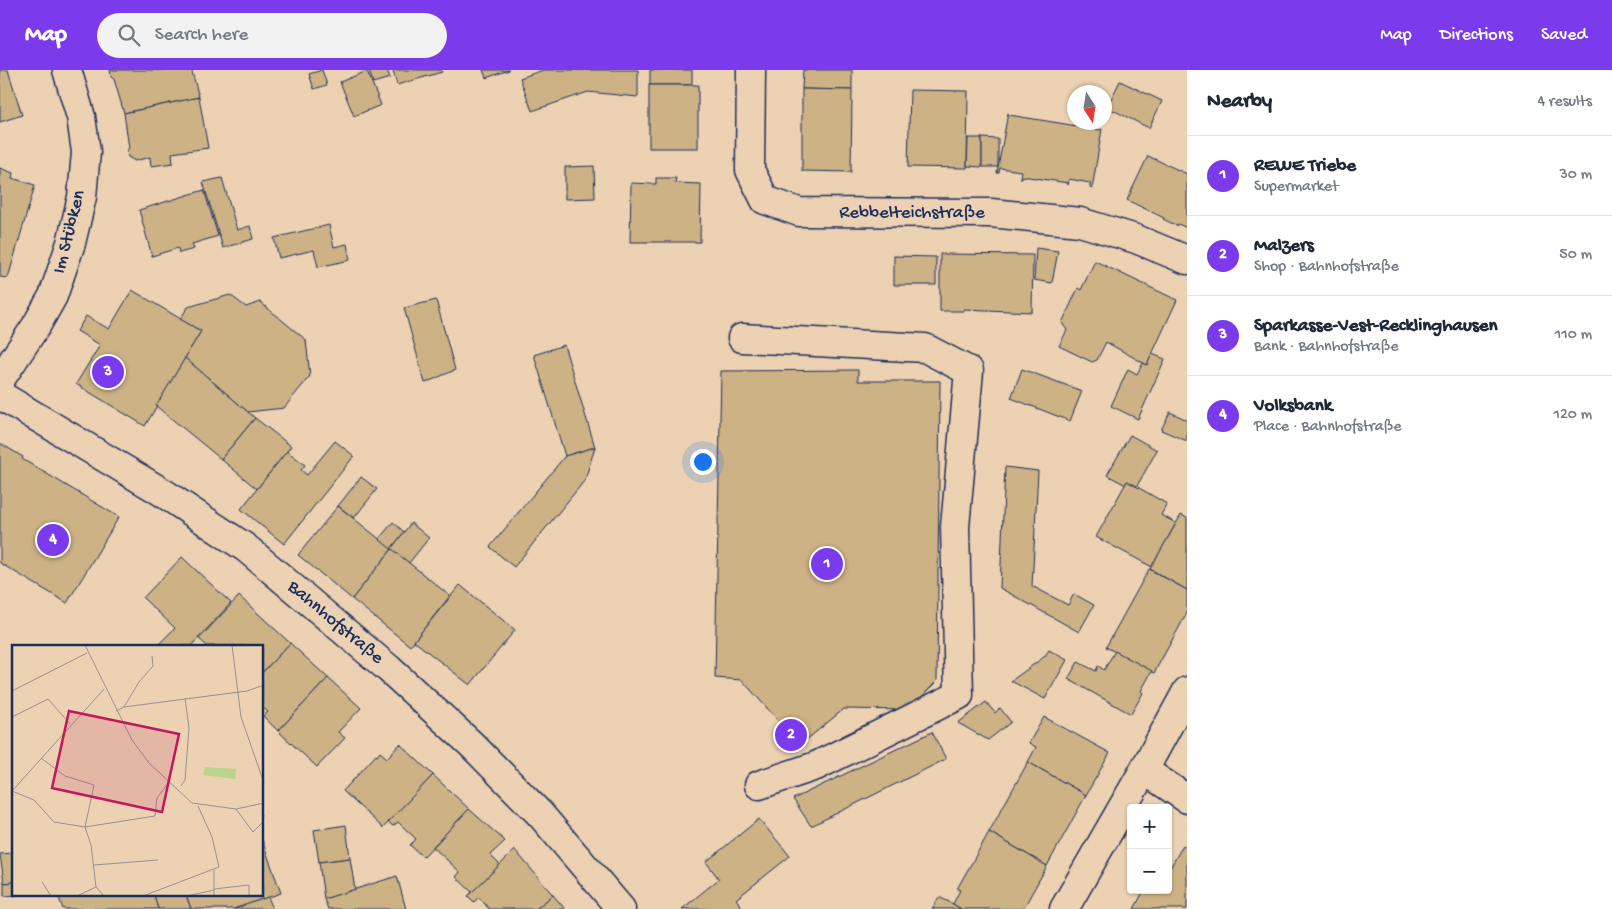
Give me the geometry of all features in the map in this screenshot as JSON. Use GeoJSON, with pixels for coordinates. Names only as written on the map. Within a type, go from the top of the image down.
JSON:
{"type":"FeatureCollection","features":[{"type":"Feature","properties":{"kind":"street","name":"Im Stübken"},"geometry":{"type":"LineString","coordinates":[[0,380],[36,326],[53,296],[71,243],[82,197],[86,152],[81,117],[67,70]]}},
{"type":"Feature","properties":{"kind":"street","name":"Rebbelteichstraße"},"geometry":{"type":"LineString","coordinates":[[751,70],[750,170],[765,200],[799,212],[991,213],[1080,222],[1136,239],[1187,260]]}},
{"type":"Feature","properties":{"kind":"street"},"geometry":{"type":"LineString","coordinates":[[742,338],[925,348],[969,371],[956,527],[959,695],[816,766],[760,785]]}},
{"type":"Feature","properties":{"kind":"street","name":"Bahnhofstraße"},"geometry":{"type":"LineString","coordinates":[[0,395],[162,492],[246,548],[389,669],[470,744],[540,814],[621,909]]}},
{"type":"Feature","properties":{"kind":"street"},"geometry":{"type":"LineString","coordinates":[[1064,909],[1187,691]]}},
{"type":"Feature","properties":{"kind":"street"},"geometry":{"type":"LineString","coordinates":[[1144,770],[1187,799]]}},
{"type":"Feature","properties":{"kind":"building"},"geometry":{"type":"Polygon","coordinates":[[[0,70],[8,70],[22,115],[0,122],[0,70]]]}},
{"type":"Feature","properties":{"kind":"building"},"geometry":{"type":"Polygon","coordinates":[[[110,70],[193,70],[199,97],[124,113],[110,70]]]}},
{"type":"Feature","properties":{"kind":"building"},"geometry":{"type":"Polygon","coordinates":[[[322,70],[327,85],[314,89],[309,74],[322,70]]]}},
{"type":"Feature","properties":{"kind":"building"},"geometry":{"type":"Polygon","coordinates":[[[369,70],[387,70],[390,78],[373,83],[369,70]]]}},
{"type":"Feature","properties":{"kind":"building"},"geometry":{"type":"Polygon","coordinates":[[[393,70],[441,70],[442,72],[397,85],[393,70]]]}},
{"type":"Feature","properties":{"kind":"building"},"geometry":{"type":"Polygon","coordinates":[[[483,70],[509,70],[486,78],[483,70]]]}},
{"type":"Feature","properties":{"kind":"building"},"geometry":{"type":"Polygon","coordinates":[[[543,70],[638,70],[638,97],[588,92],[532,111],[520,78],[543,70]]]}},
{"type":"Feature","properties":{"kind":"building"},"geometry":{"type":"Polygon","coordinates":[[[650,70],[692,70],[692,85],[650,85],[650,70]]]}},
{"type":"Feature","properties":{"kind":"building"},"geometry":{"type":"Polygon","coordinates":[[[803,70],[852,70],[852,90],[802,89],[803,70]]]}},
{"type":"Feature","properties":{"kind":"building"},"geometry":{"type":"Polygon","coordinates":[[[367,71],[381,105],[354,116],[340,82],[367,71]]]}},
{"type":"Feature","properties":{"kind":"building"},"geometry":{"type":"Polygon","coordinates":[[[1120,81],[1162,101],[1149,128],[1112,110],[1112,97],[1120,81]]]}},
{"type":"Feature","properties":{"kind":"building"},"geometry":{"type":"Polygon","coordinates":[[[649,85],[698,85],[698,148],[649,148],[649,85]]]}},
{"type":"Feature","properties":{"kind":"building"},"geometry":{"type":"Polygon","coordinates":[[[802,89],[852,90],[851,172],[802,171],[802,89]]]}},
{"type":"Feature","properties":{"kind":"building"},"geometry":{"type":"Polygon","coordinates":[[[910,90],[968,91],[967,168],[908,167],[910,90]]]}},
{"type":"Feature","properties":{"kind":"building"},"geometry":{"type":"Polygon","coordinates":[[[199,97],[208,148],[172,153],[173,163],[151,166],[150,157],[135,161],[128,157],[127,150],[129,148],[124,113],[199,97]]]}},
{"type":"Feature","properties":{"kind":"building"},"geometry":{"type":"Polygon","coordinates":[[[1008,113],[1009,115],[1067,125],[1067,130],[1102,130],[1092,189],[1090,188],[1090,183],[1069,179],[1068,185],[1068,183],[1022,176],[1020,178],[1021,171],[1000,168],[999,173],[997,173],[1008,113]]]}},
{"type":"Feature","properties":{"kind":"building"},"geometry":{"type":"Polygon","coordinates":[[[968,138],[982,138],[982,167],[967,166],[968,138]]]}},
{"type":"Feature","properties":{"kind":"building"},"geometry":{"type":"Polygon","coordinates":[[[982,138],[998,139],[998,167],[982,167],[982,138]]]}},
{"type":"Feature","properties":{"kind":"building"},"geometry":{"type":"Polygon","coordinates":[[[1148,156],[1187,174],[1187,228],[1178,224],[1177,226],[1127,200],[1148,156]]]}},
{"type":"Feature","properties":{"kind":"building"},"geometry":{"type":"Polygon","coordinates":[[[594,166],[595,198],[565,199],[565,167],[594,166]]]}},
{"type":"Feature","properties":{"kind":"building"},"geometry":{"type":"Polygon","coordinates":[[[0,168],[13,173],[12,178],[35,185],[8,278],[0,277],[0,168]]]}},
{"type":"Feature","properties":{"kind":"building"},"geometry":{"type":"Polygon","coordinates":[[[222,178],[237,230],[250,226],[253,239],[223,248],[203,182],[222,178]]]}},
{"type":"Feature","properties":{"kind":"building"},"geometry":{"type":"Polygon","coordinates":[[[656,178],[676,178],[675,183],[701,184],[700,242],[630,242],[631,183],[656,184],[656,178]]]}},
{"type":"Feature","properties":{"kind":"building"},"geometry":{"type":"Polygon","coordinates":[[[204,190],[218,236],[192,244],[194,249],[179,253],[178,248],[152,256],[139,210],[204,190]]]}},
{"type":"Feature","properties":{"kind":"building"},"geometry":{"type":"Polygon","coordinates":[[[329,225],[334,247],[347,244],[350,260],[318,267],[314,250],[279,258],[274,238],[329,225]]]}},
{"type":"Feature","properties":{"kind":"building"},"geometry":{"type":"Polygon","coordinates":[[[1036,248],[1058,251],[1052,283],[1034,280],[1036,248]]]}},
{"type":"Feature","properties":{"kind":"building"},"geometry":{"type":"Polygon","coordinates":[[[940,254],[1033,255],[1032,312],[964,309],[964,311],[940,311],[940,254]]]}},
{"type":"Feature","properties":{"kind":"building"},"geometry":{"type":"Polygon","coordinates":[[[894,256],[936,257],[936,285],[894,285],[894,256]]]}},
{"type":"Feature","properties":{"kind":"building"},"geometry":{"type":"Polygon","coordinates":[[[1095,261],[1177,300],[1147,365],[1106,342],[1097,360],[1092,362],[1059,346],[1067,330],[1062,323],[1078,288],[1081,290],[1095,261]]]}},
{"type":"Feature","properties":{"kind":"building"},"geometry":{"type":"Polygon","coordinates":[[[132,290],[201,331],[145,426],[76,384],[100,345],[77,331],[86,316],[109,329],[132,290]]]}},
{"type":"Feature","properties":{"kind":"building"},"geometry":{"type":"Polygon","coordinates":[[[230,295],[246,307],[260,302],[306,340],[310,376],[284,408],[248,412],[185,358],[201,331],[180,319],[188,307],[230,295]]]}},
{"type":"Feature","properties":{"kind":"building"},"geometry":{"type":"Polygon","coordinates":[[[436,300],[455,370],[425,383],[404,308],[436,300]]]}},
{"type":"Feature","properties":{"kind":"building"},"geometry":{"type":"Polygon","coordinates":[[[564,345],[595,447],[565,456],[534,355],[564,345]]]}},
{"type":"Feature","properties":{"kind":"building"},"geometry":{"type":"Polygon","coordinates":[[[1152,354],[1165,359],[1138,419],[1111,406],[1128,369],[1137,374],[1143,363],[1147,365],[1152,354]]]}},
{"type":"Feature","properties":{"kind":"building"},"geometry":{"type":"Polygon","coordinates":[[[185,358],[255,418],[221,459],[156,406],[185,358]]]}},
{"type":"Feature","properties":{"kind":"building"},"geometry":{"type":"Polygon","coordinates":[[[1022,369],[1082,391],[1070,421],[1011,398],[1022,369]]]}},
{"type":"Feature","properties":{"kind":"building"},"geometry":{"type":"Polygon","coordinates":[[[858,370],[858,381],[940,381],[937,681],[909,710],[844,709],[800,745],[742,680],[715,678],[721,371],[858,370]]]}},
{"type":"Feature","properties":{"kind":"building"},"geometry":{"type":"Polygon","coordinates":[[[1170,412],[1187,420],[1187,441],[1161,430],[1170,412]]]}},
{"type":"Feature","properties":{"kind":"building"},"geometry":{"type":"Polygon","coordinates":[[[255,418],[291,446],[257,489],[221,459],[255,418]]]}},
{"type":"Feature","properties":{"kind":"building"},"geometry":{"type":"Polygon","coordinates":[[[1130,435],[1157,450],[1137,486],[1127,481],[1126,485],[1107,475],[1130,435]]]}},
{"type":"Feature","properties":{"kind":"building"},"geometry":{"type":"Polygon","coordinates":[[[335,441],[354,456],[284,544],[241,509],[287,451],[305,465],[301,470],[307,475],[335,441]]]}},
{"type":"Feature","properties":{"kind":"building"},"geometry":{"type":"Polygon","coordinates":[[[0,443],[23,457],[22,459],[119,517],[67,603],[0,563],[0,443]]]}},
{"type":"Feature","properties":{"kind":"building"},"geometry":{"type":"Polygon","coordinates":[[[595,447],[585,480],[514,567],[490,547],[565,456],[595,447]]]}},
{"type":"Feature","properties":{"kind":"building"},"geometry":{"type":"Polygon","coordinates":[[[1005,467],[1038,471],[1032,586],[1068,605],[1074,594],[1094,605],[1079,632],[1000,588],[1005,467]]]}},
{"type":"Feature","properties":{"kind":"building"},"geometry":{"type":"Polygon","coordinates":[[[361,477],[377,489],[354,518],[338,506],[361,477]]]}},
{"type":"Feature","properties":{"kind":"building"},"geometry":{"type":"Polygon","coordinates":[[[1127,481],[1167,504],[1161,515],[1176,523],[1152,567],[1096,537],[1127,481]]]}},
{"type":"Feature","properties":{"kind":"building"},"geometry":{"type":"Polygon","coordinates":[[[338,506],[392,549],[352,599],[298,555],[338,506]]]}},
{"type":"Feature","properties":{"kind":"building"},"geometry":{"type":"Polygon","coordinates":[[[1181,515],[1187,518],[1187,590],[1150,569],[1181,515]]]}},
{"type":"Feature","properties":{"kind":"building"},"geometry":{"type":"Polygon","coordinates":[[[393,522],[404,532],[391,549],[379,539],[393,522]]]}},
{"type":"Feature","properties":{"kind":"building"},"geometry":{"type":"Polygon","coordinates":[[[411,523],[429,538],[409,563],[391,549],[411,523]]]}},
{"type":"Feature","properties":{"kind":"building"},"geometry":{"type":"Polygon","coordinates":[[[392,549],[450,596],[410,646],[352,599],[392,549]]]}},
{"type":"Feature","properties":{"kind":"building"},"geometry":{"type":"Polygon","coordinates":[[[182,557],[231,603],[192,645],[158,645],[175,628],[143,598],[182,557]]]}},
{"type":"Feature","properties":{"kind":"building"},"geometry":{"type":"Polygon","coordinates":[[[1149,569],[1187,590],[1187,613],[1154,673],[1106,647],[1149,569]]]}},
{"type":"Feature","properties":{"kind":"building"},"geometry":{"type":"Polygon","coordinates":[[[460,585],[515,630],[470,685],[414,641],[460,585]]]}},
{"type":"Feature","properties":{"kind":"building"},"geometry":{"type":"Polygon","coordinates":[[[239,596],[290,643],[264,671],[264,645],[206,645],[199,639],[239,596]]]}},
{"type":"Feature","properties":{"kind":"building"},"geometry":{"type":"Polygon","coordinates":[[[290,643],[328,678],[278,731],[264,717],[268,712],[264,709],[264,671],[290,643]]]}},
{"type":"Feature","properties":{"kind":"building"},"geometry":{"type":"Polygon","coordinates":[[[1049,650],[1067,660],[1045,699],[1011,681],[1044,657],[1049,650]]]}},
{"type":"Feature","properties":{"kind":"building"},"geometry":{"type":"Polygon","coordinates":[[[1115,651],[1152,671],[1141,691],[1143,693],[1131,714],[1068,679],[1078,662],[1096,671],[1098,666],[1104,670],[1115,651]]]}},
{"type":"Feature","properties":{"kind":"building"},"geometry":{"type":"Polygon","coordinates":[[[328,678],[361,708],[338,732],[345,738],[317,767],[278,731],[328,678]]]}},
{"type":"Feature","properties":{"kind":"building"},"geometry":{"type":"Polygon","coordinates":[[[986,702],[995,713],[1000,708],[1011,722],[988,740],[958,723],[986,702]]]}},
{"type":"Feature","properties":{"kind":"building"},"geometry":{"type":"Polygon","coordinates":[[[1044,717],[1110,753],[1086,795],[1028,762],[1036,747],[1029,743],[1044,717]]]}},
{"type":"Feature","properties":{"kind":"building"},"geometry":{"type":"Polygon","coordinates":[[[932,732],[946,759],[811,826],[793,799],[932,732]]]}},
{"type":"Feature","properties":{"kind":"building"},"geometry":{"type":"Polygon","coordinates":[[[400,744],[433,775],[383,828],[343,791],[376,755],[380,752],[387,758],[400,744]]]}},
{"type":"Feature","properties":{"kind":"building"},"geometry":{"type":"Polygon","coordinates":[[[1028,762],[1086,795],[1047,866],[989,832],[1028,762]]]}},
{"type":"Feature","properties":{"kind":"building"},"geometry":{"type":"Polygon","coordinates":[[[433,775],[469,809],[423,857],[410,845],[416,839],[398,822],[393,826],[388,822],[433,775]]]}},
{"type":"Feature","properties":{"kind":"building"},"geometry":{"type":"Polygon","coordinates":[[[469,809],[505,841],[490,855],[500,865],[472,892],[456,877],[460,872],[433,847],[469,809]]]}},
{"type":"Feature","properties":{"kind":"building"},"geometry":{"type":"Polygon","coordinates":[[[759,819],[790,856],[736,899],[743,909],[682,909],[719,879],[706,862],[759,819]]]}},
{"type":"Feature","properties":{"kind":"building"},"geometry":{"type":"Polygon","coordinates":[[[346,825],[350,858],[319,862],[314,830],[346,825]]]}},
{"type":"Feature","properties":{"kind":"building"},"geometry":{"type":"Polygon","coordinates":[[[989,832],[1047,866],[1023,909],[961,909],[953,904],[960,890],[957,889],[989,832]]]}},
{"type":"Feature","properties":{"kind":"building"},"geometry":{"type":"Polygon","coordinates":[[[1183,845],[1187,847],[1187,909],[1134,909],[1142,894],[1172,894],[1172,864],[1183,845]]]}},
{"type":"Feature","properties":{"kind":"building"},"geometry":{"type":"Polygon","coordinates":[[[264,846],[281,893],[234,909],[191,909],[186,896],[264,896],[264,846]]]}},
{"type":"Feature","properties":{"kind":"building"},"geometry":{"type":"Polygon","coordinates":[[[515,850],[553,895],[536,909],[489,909],[479,897],[474,902],[468,896],[515,850]]]}},
{"type":"Feature","properties":{"kind":"building"},"geometry":{"type":"Polygon","coordinates":[[[12,853],[12,882],[4,883],[0,854],[12,853]]]}},
{"type":"Feature","properties":{"kind":"building"},"geometry":{"type":"Polygon","coordinates":[[[350,858],[355,890],[324,899],[319,862],[350,858]]]}},
{"type":"Feature","properties":{"kind":"building"},"geometry":{"type":"Polygon","coordinates":[[[397,876],[406,909],[328,909],[324,899],[397,876]]]}},
{"type":"Feature","properties":{"kind":"building"},"geometry":{"type":"Polygon","coordinates":[[[12,882],[12,895],[4,896],[4,883],[12,882]]]}},
{"type":"Feature","properties":{"kind":"building"},"geometry":{"type":"Polygon","coordinates":[[[553,895],[565,909],[536,909],[553,895]]]}},
{"type":"Feature","properties":{"kind":"building"},"geometry":{"type":"Polygon","coordinates":[[[58,896],[154,896],[158,909],[63,909],[58,896]]]}},
{"type":"Feature","properties":{"kind":"building"},"geometry":{"type":"Polygon","coordinates":[[[154,896],[186,896],[191,909],[158,909],[154,896]]]}},
{"type":"Feature","properties":{"kind":"building"},"geometry":{"type":"Polygon","coordinates":[[[268,897],[273,909],[234,909],[268,897]]]}},
{"type":"Feature","properties":{"kind":"building"},"geometry":{"type":"Polygon","coordinates":[[[939,897],[953,904],[961,909],[932,909],[939,897]]]}},
{"type":"Feature","properties":{"kind":"place","name":"Sparkasse-Vest-Recklinghausen"},"geometry":{"type":"Point","coordinates":[108,372]}},
{"type":"Feature","properties":{"kind":"place","name":"Volksbank"},"geometry":{"type":"Point","coordinates":[53,540]}},
{"type":"Feature","properties":{"kind":"place","name":"REWE Triebe"},"geometry":{"type":"Point","coordinates":[827,564]}},
{"type":"Feature","properties":{"kind":"place","name":"Malzers"},"geometry":{"type":"Point","coordinates":[791,735]}}]}
